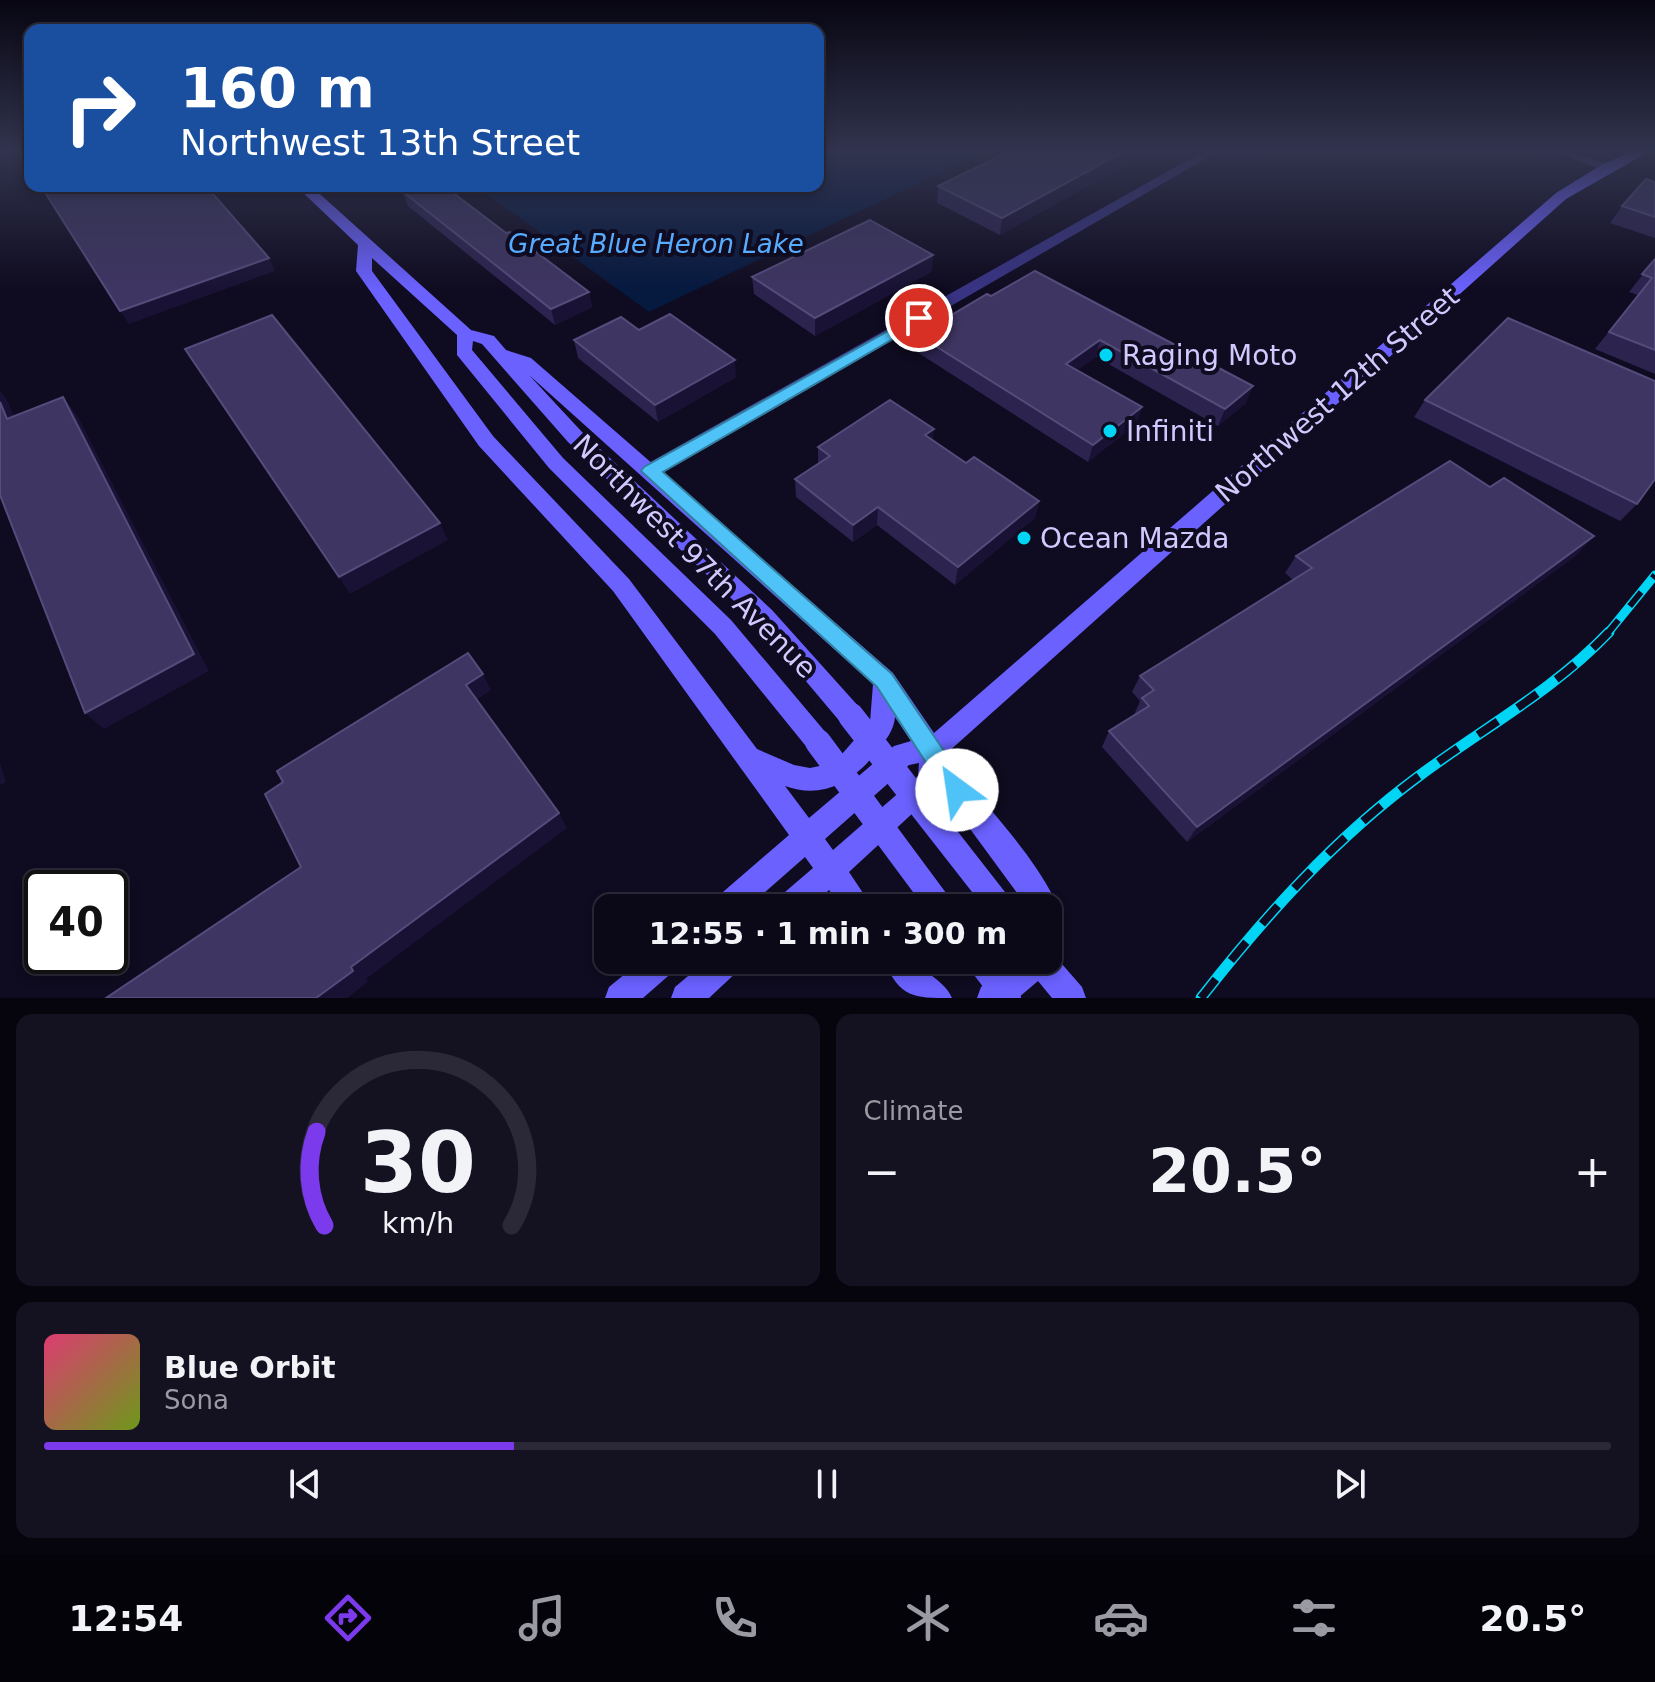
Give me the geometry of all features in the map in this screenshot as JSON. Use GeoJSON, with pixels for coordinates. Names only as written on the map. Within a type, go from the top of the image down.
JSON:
{"type":"FeatureCollection","features":[{"type":"Feature","properties":{"kind":"street","name":"Northwest 97th Avenue"},"geometry":{"type":"LineString","coordinates":[[316,198],[465,334],[488,340],[575,437],[764,616],[851,716],[990,894]]}},
{"type":"Feature","properties":{"kind":"street"},"geometry":{"type":"LineString","coordinates":[[650,471],[1131,198]]}},
{"type":"Feature","properties":{"kind":"street","name":"Northwest 12th Street"},"geometry":{"type":"LineString","coordinates":[[742,894],[903,754],[933,749],[1545,209],[1562,198]]}},
{"type":"Feature","properties":{"kind":"street"},"geometry":{"type":"LineString","coordinates":[[366,242],[364,271],[486,441],[612,575],[849,894]]}},
{"type":"Feature","properties":{"kind":"street","name":"Northwest 97th Avenue"},"geometry":{"type":"LineString","coordinates":[[465,334],[463,351],[540,445],[701,603],[770,680],[931,894]]}},
{"type":"Feature","properties":{"kind":"street"},"geometry":{"type":"LineString","coordinates":[[501,354],[525,362],[885,680],[933,749],[958,792],[1035,894]]}},
{"type":"Feature","properties":{"kind":"street"},"geometry":{"type":"LineString","coordinates":[[748,756],[779,774],[809,782],[838,772],[879,730],[883,722],[885,680]]}},
{"type":"Feature","properties":{"kind":"street"},"geometry":{"type":"LineString","coordinates":[[803,894],[930,782],[933,749]]}},
{"type":"Feature","properties":{"kind":"street"},"geometry":{"type":"LineString","coordinates":[[620,998],[648,974]]}},
{"type":"Feature","properties":{"kind":"street"},"geometry":{"type":"LineString","coordinates":[[686,998],[713,974]]}},
{"type":"Feature","properties":{"kind":"street"},"geometry":{"type":"LineString","coordinates":[[909,974],[918,985],[937,998]]}},
{"type":"Feature","properties":{"kind":"street"},"geometry":{"type":"LineString","coordinates":[[990,974],[1008,998]]}},
{"type":"Feature","properties":{"kind":"street"},"geometry":{"type":"LineString","coordinates":[[992,998],[1025,974]]}},
{"type":"Feature","properties":{"kind":"street"},"geometry":{"type":"LineString","coordinates":[[1051,974],[1071,998]]}},
{"type":"Feature","properties":{"kind":"water","name":"Great Blue Heron Lake"},"geometry":{"type":"Polygon","coordinates":[[[492,198],[889,198],[649,312],[492,198]]]}},
{"type":"Feature","properties":{"kind":"building"},"geometry":{"type":"Polygon","coordinates":[[[48,198],[216,198],[269,258],[120,311],[48,198]]]}},
{"type":"Feature","properties":{"kind":"building"},"geometry":{"type":"Polygon","coordinates":[[[410,198],[459,198],[589,292],[551,309],[410,198]]]}},
{"type":"Feature","properties":{"kind":"building"},"geometry":{"type":"Polygon","coordinates":[[[961,198],[1039,198],[1002,218],[961,198]]]}},
{"type":"Feature","properties":{"kind":"building"},"geometry":{"type":"Polygon","coordinates":[[[1629,198],[1655,198],[1655,217],[1622,206],[1629,198]]]}},
{"type":"Feature","properties":{"kind":"building"},"geometry":{"type":"Polygon","coordinates":[[[870,220],[933,255],[815,318],[752,277],[870,220]]]}},
{"type":"Feature","properties":{"kind":"building"},"geometry":{"type":"Polygon","coordinates":[[[1655,259],[1655,350],[1609,332],[1652,278],[1642,274],[1655,259]]]}},
{"type":"Feature","properties":{"kind":"building"},"geometry":{"type":"Polygon","coordinates":[[[1035,271],[1253,386],[1225,409],[1100,340],[1066,364],[1142,407],[1093,445],[918,335],[987,294],[991,296],[1035,271]]]}},
{"type":"Feature","properties":{"kind":"building"},"geometry":{"type":"Polygon","coordinates":[[[670,314],[735,360],[655,405],[574,340],[621,317],[639,330],[670,314]]]}},
{"type":"Feature","properties":{"kind":"building"},"geometry":{"type":"Polygon","coordinates":[[[272,315],[440,523],[339,577],[185,349],[272,315]]]}},
{"type":"Feature","properties":{"kind":"building"},"geometry":{"type":"Polygon","coordinates":[[[1508,318],[1655,381],[1655,479],[1637,504],[1425,400],[1508,318]]]}},
{"type":"Feature","properties":{"kind":"building"},"geometry":{"type":"Polygon","coordinates":[[[63,397],[194,654],[85,713],[0,495],[0,402],[7,419],[63,397]]]}},
{"type":"Feature","properties":{"kind":"building"},"geometry":{"type":"Polygon","coordinates":[[[890,400],[934,429],[925,435],[966,463],[974,457],[1039,501],[958,567],[878,507],[853,525],[795,479],[830,456],[818,447],[890,400]]]}},
{"type":"Feature","properties":{"kind":"building"},"geometry":{"type":"Polygon","coordinates":[[[1450,461],[1490,487],[1504,478],[1594,536],[1197,827],[1109,731],[1149,706],[1142,698],[1154,690],[1140,676],[1312,568],[1296,556],[1450,461]]]}},
{"type":"Feature","properties":{"kind":"building"},"geometry":{"type":"Polygon","coordinates":[[[468,653],[483,674],[466,685],[559,813],[351,967],[353,971],[316,998],[106,998],[301,867],[265,794],[283,782],[277,771],[468,653]]]}},
{"type":"Feature","properties":{"kind":"railway"},"geometry":{"type":"LineString","coordinates":[[1607,634],[1655,575]]}},
{"type":"Feature","properties":{"kind":"railway"},"geometry":{"type":"LineString","coordinates":[[1201,998],[1276,908],[1358,825],[1419,776],[1565,673],[1607,634]]}},
{"type":"Feature","properties":{"kind":"place","name":"Raging Moto"},"geometry":{"type":"Point","coordinates":[1106,355]}},
{"type":"Feature","properties":{"kind":"place","name":"Infiniti"},"geometry":{"type":"Point","coordinates":[1110,431]}},
{"type":"Feature","properties":{"kind":"place","name":"Ocean Mazda"},"geometry":{"type":"Point","coordinates":[1024,538]}},
{"type":"Feature","properties":{"kind":"route"},"geometry":{"type":"LineString","coordinates":[[919,318],[650,471],[885,680],[957,790]]}}]}
